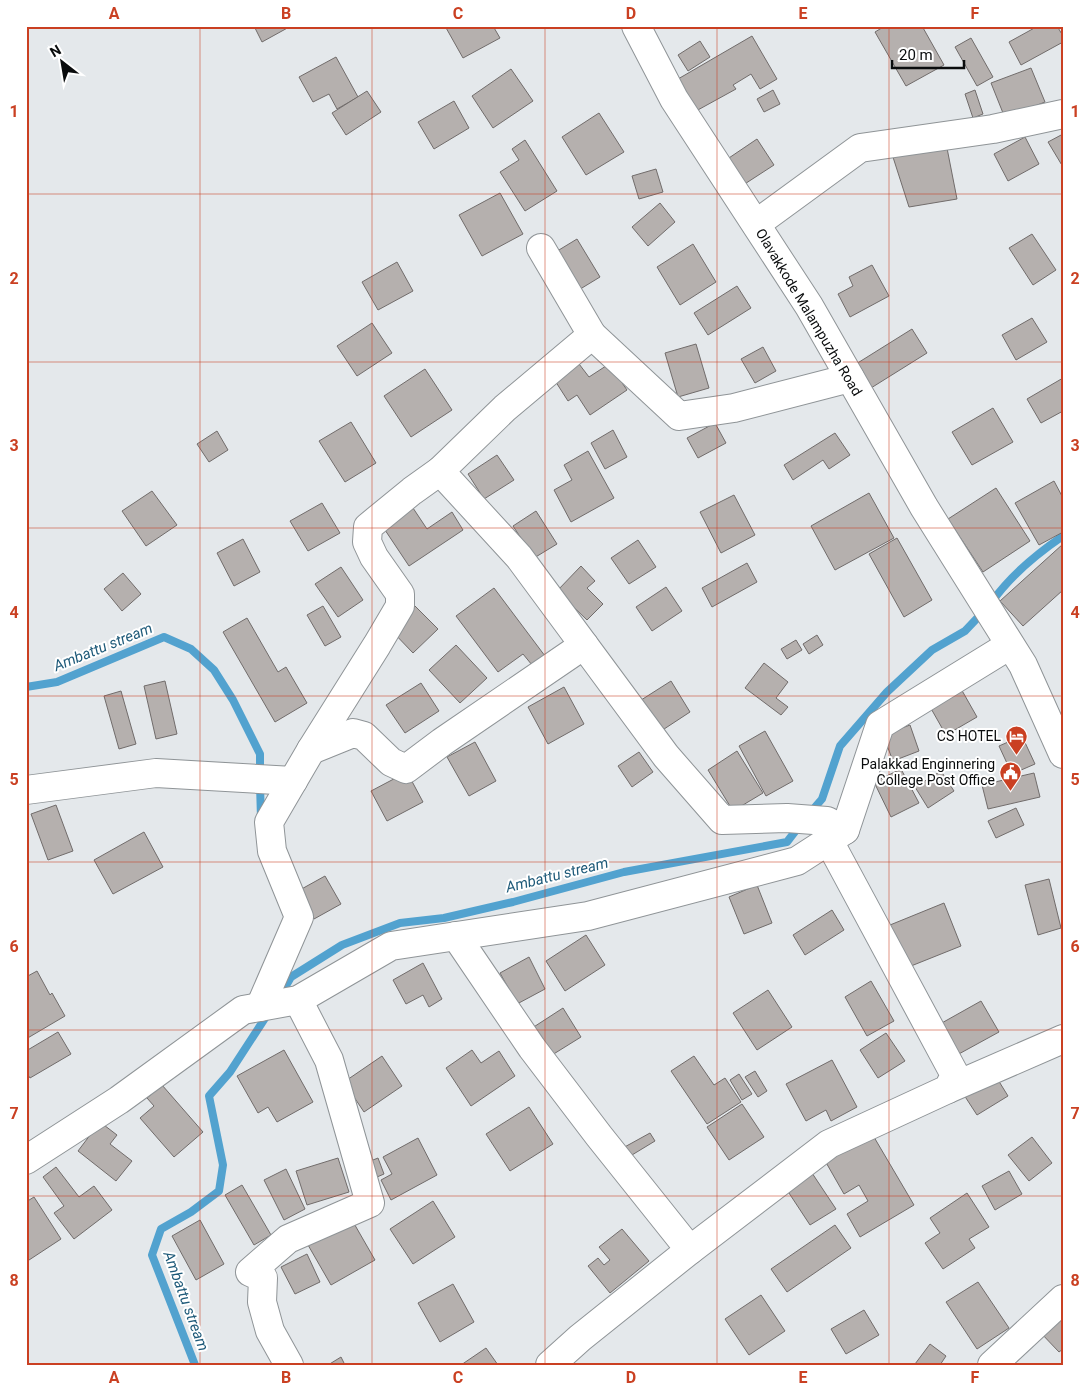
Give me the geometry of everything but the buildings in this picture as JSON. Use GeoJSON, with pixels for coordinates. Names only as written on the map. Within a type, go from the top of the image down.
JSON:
{"type":"FeatureCollection","features":[{"type":"Feature","properties":{"kind":"street","name":"Olavakkode Malampuzha Road"},"geometry":{"type":"LineString","coordinates":[[636,26],[674,99],[809,306],[924,507],[1056,717],[1063,754]]}},
{"type":"Feature","properties":{"kind":"street"},"geometry":{"type":"LineString","coordinates":[[756,224],[860,148],[993,129],[1063,114]]}},
{"type":"Feature","properties":{"kind":"street"},"geometry":{"type":"LineString","coordinates":[[541,248],[592,335],[679,416],[734,408],[850,378]]}},
{"type":"Feature","properties":{"kind":"street"},"geometry":{"type":"LineString","coordinates":[[311,750],[400,606],[400,594],[374,557],[367,542],[368,527],[440,471],[505,408],[592,335]]}},
{"type":"Feature","properties":{"kind":"street"},"geometry":{"type":"LineString","coordinates":[[440,471],[519,557],[666,756],[722,820],[787,818],[834,831],[955,1075],[948,1089]]}},
{"type":"Feature","properties":{"kind":"street"},"geometry":{"type":"LineString","coordinates":[[26,790],[156,773],[274,780],[311,750],[353,733],[364,736],[391,762],[406,769],[442,742],[584,645]]}},
{"type":"Feature","properties":{"kind":"street"},"geometry":{"type":"LineString","coordinates":[[26,1160],[119,1100],[243,1010],[296,1000],[391,946],[588,916],[797,861],[834,831],[880,725],[1010,645]]}},
{"type":"Feature","properties":{"kind":"street"},"geometry":{"type":"LineString","coordinates":[[261,1007],[299,917],[272,851],[269,822],[274,780]]}},
{"type":"Feature","properties":{"kind":"street"},"geometry":{"type":"LineString","coordinates":[[456,936],[532,1048],[598,1136],[690,1250]]}},
{"type":"Feature","properties":{"kind":"street"},"geometry":{"type":"LineString","coordinates":[[289,1365],[270,1331],[262,1302],[263,1278],[250,1272],[288,1239],[370,1203],[329,1060],[296,1000]]}},
{"type":"Feature","properties":{"kind":"street"},"geometry":{"type":"LineString","coordinates":[[550,1365],[580,1338],[690,1250],[829,1144],[1063,1039]]}},
{"type":"Feature","properties":{"kind":"street"},"geometry":{"type":"LineString","coordinates":[[992,1365],[1063,1299]]}},
{"type":"Feature","properties":{"kind":"waterway"},"geometry":{"type":"LineString","coordinates":[[991,603],[1024,566],[1063,536]]}},
{"type":"Feature","properties":{"kind":"waterway"},"geometry":{"type":"LineString","coordinates":[[809,814],[822,799],[840,746],[887,692],[932,650],[965,631],[983,612]]}},
{"type":"Feature","properties":{"kind":"waterway","name":"Ambattu stream"},"geometry":{"type":"LineString","coordinates":[[26,687],[57,682],[164,637],[191,649],[214,670],[233,700],[260,754],[260,773]]}},
{"type":"Feature","properties":{"kind":"waterway","name":"Ambattu stream"},"geometry":{"type":"LineString","coordinates":[[260,785],[261,818]]}},
{"type":"Feature","properties":{"kind":"waterway","name":"Ambattu stream"},"geometry":{"type":"LineString","coordinates":[[280,996],[291,977],[342,945],[400,923],[444,918],[513,902],[624,872],[787,842],[800,825]]}},
{"type":"Feature","properties":{"kind":"waterway","name":"Ambattu stream"},"geometry":{"type":"LineString","coordinates":[[195,1365],[152,1255],[161,1229],[191,1212],[219,1191],[223,1165],[209,1096],[230,1072],[269,1012]]}},
{"type":"Feature","properties":{"kind":"place","name":"CS HOTEL"},"geometry":{"type":"Point","coordinates":[1017,755]}},
{"type":"Feature","properties":{"kind":"place","name":"Palakkad Enginnering College Post Office"},"geometry":{"type":"Point","coordinates":[1011,791]}}]}
